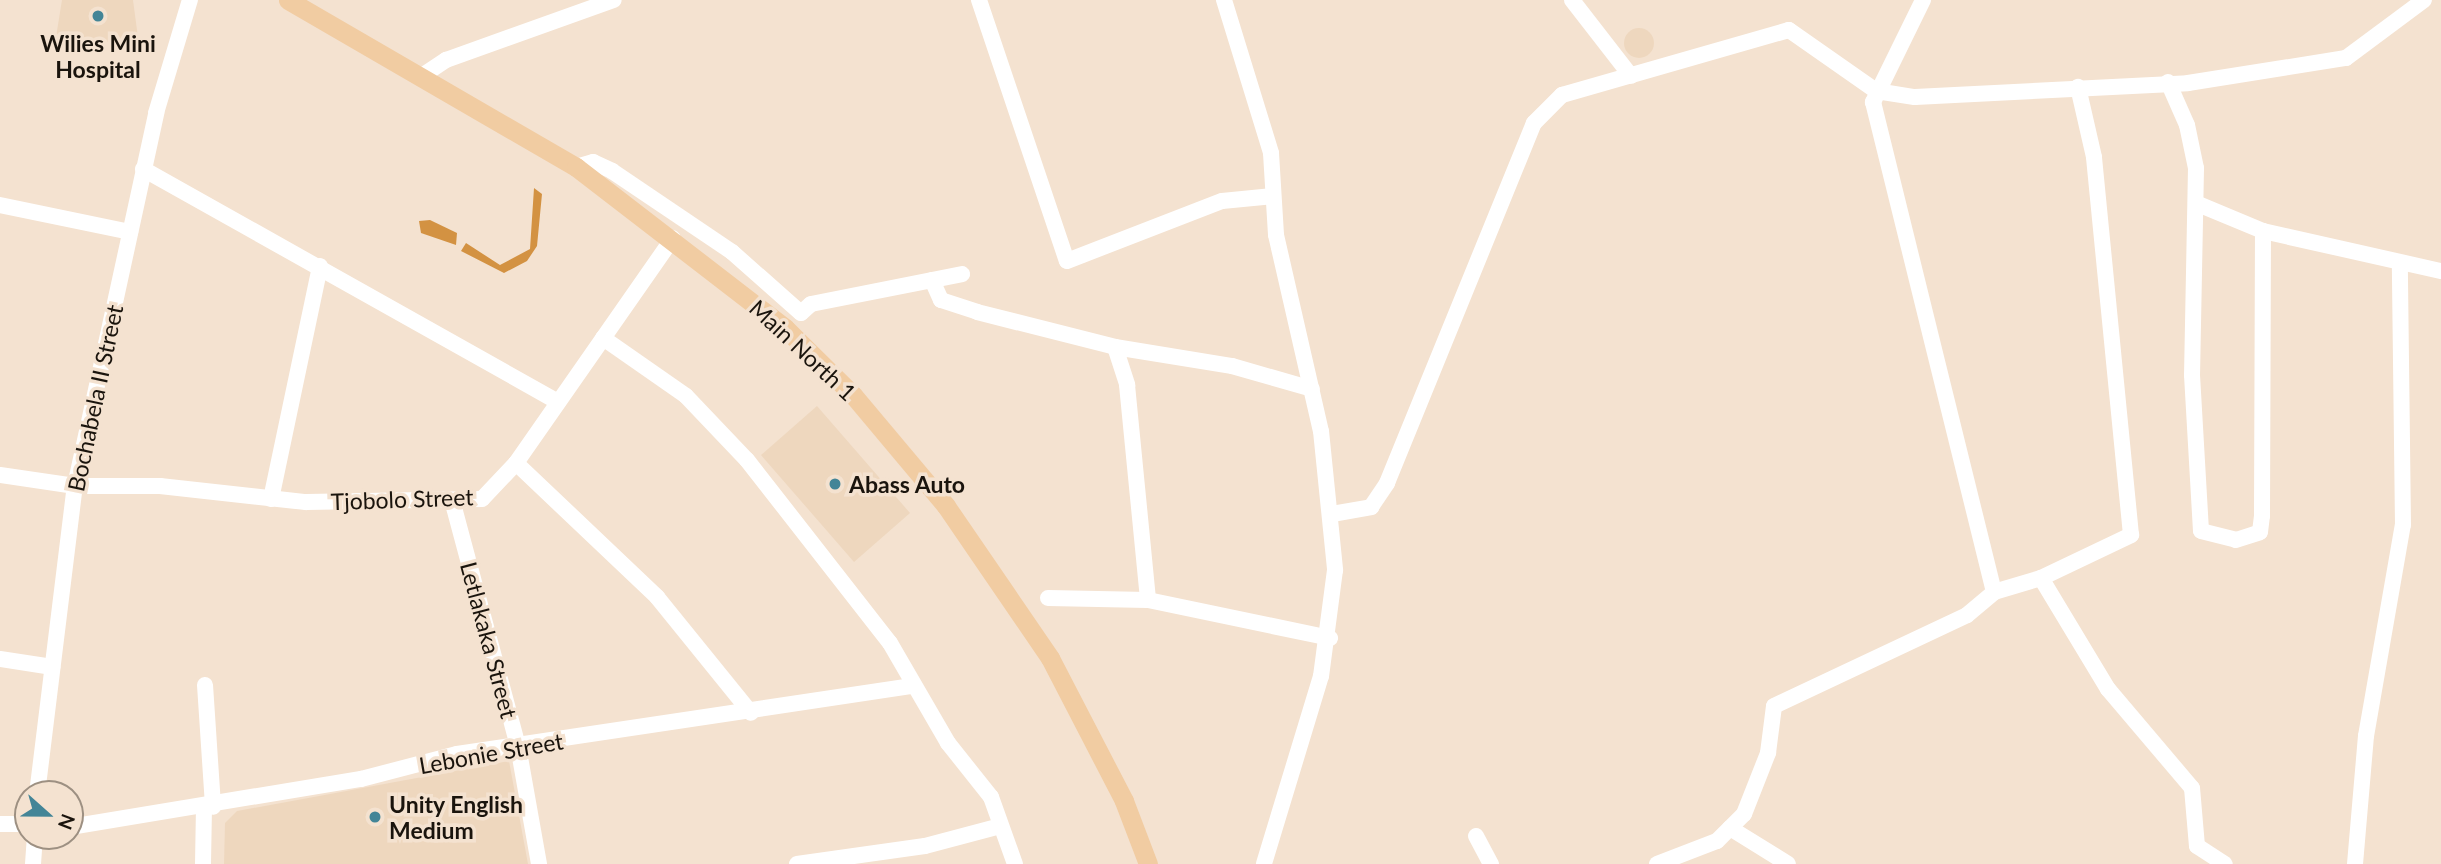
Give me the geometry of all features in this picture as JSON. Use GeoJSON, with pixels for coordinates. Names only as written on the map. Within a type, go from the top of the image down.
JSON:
{"type":"FeatureCollection","features":[{"type":"Feature","properties":{"kind":"main road","name":"Main North 1"},"geometry":{"type":"LineString","coordinates":[[288,0],[576,167],[673,238],[794,337],[954,517],[1050,658],[1124,802],[1148,864]]}},
{"type":"Feature","properties":{"kind":"street"},"geometry":{"type":"LineString","coordinates":[[422,76],[446,60],[614,0]]}},
{"type":"Feature","properties":{"kind":"street"},"geometry":{"type":"LineString","coordinates":[[979,0],[1067,261],[1222,201],[1273,196]]}},
{"type":"Feature","properties":{"kind":"street"},"geometry":{"type":"LineString","coordinates":[[1224,0],[1258,97],[1276,235],[1312,389],[1332,514],[1330,638],[1264,864]]}},
{"type":"Feature","properties":{"kind":"street"},"geometry":{"type":"LineString","coordinates":[[1572,0],[1631,76]]}},
{"type":"Feature","properties":{"kind":"street"},"geometry":{"type":"LineString","coordinates":[[1923,0],[1876,91],[1877,125],[1994,592]]}},
{"type":"Feature","properties":{"kind":"street"},"geometry":{"type":"LineString","coordinates":[[1332,514],[1371,507],[1387,483],[1540,114],[1562,95],[1789,30],[1876,91],[1941,97],[2168,82],[2346,58],[2424,0]]}},
{"type":"Feature","properties":{"kind":"street","name":"Bochabela II Street"},"geometry":{"type":"LineString","coordinates":[[39,780],[75,486],[143,169],[190,2]]}},
{"type":"Feature","properties":{"kind":"street"},"geometry":{"type":"LineString","coordinates":[[2168,82],[2188,125],[2198,204],[2192,375],[2201,531],[2236,540],[2260,532],[2262,516],[2263,231]]}},
{"type":"Feature","properties":{"kind":"street"},"geometry":{"type":"LineString","coordinates":[[1657,864],[1717,841],[1755,795],[1774,706],[1967,615],[1994,592],[2041,578],[2131,535],[2094,157],[2078,87]]}},
{"type":"Feature","properties":{"kind":"street"},"geometry":{"type":"LineString","coordinates":[[576,167],[593,162],[612,171],[732,252],[801,313],[811,304],[962,274]]}},
{"type":"Feature","properties":{"kind":"street"},"geometry":{"type":"LineString","coordinates":[[143,169],[558,402]]}},
{"type":"Feature","properties":{"kind":"street"},"geometry":{"type":"LineString","coordinates":[[2198,204],[2263,231],[2346,246],[2400,266],[2441,271]]}},
{"type":"Feature","properties":{"kind":"street"},"geometry":{"type":"LineString","coordinates":[[0,205],[130,232]]}},
{"type":"Feature","properties":{"kind":"street","name":"Tjobolo Street"},"geometry":{"type":"LineString","coordinates":[[0,475],[75,486],[160,486],[271,499],[452,500],[495,492],[673,238]]}},
{"type":"Feature","properties":{"kind":"street"},"geometry":{"type":"LineString","coordinates":[[271,499],[320,266]]}},
{"type":"Feature","properties":{"kind":"street"},"geometry":{"type":"LineString","coordinates":[[2355,864],[2366,736],[2403,525],[2400,266]]}},
{"type":"Feature","properties":{"kind":"street"},"geometry":{"type":"LineString","coordinates":[[932,280],[942,300],[1115,347],[1232,366],[1312,389]]}},
{"type":"Feature","properties":{"kind":"street"},"geometry":{"type":"LineString","coordinates":[[603,338],[686,397],[747,460],[890,643],[914,686],[991,797],[1015,864]]}},
{"type":"Feature","properties":{"kind":"street"},"geometry":{"type":"LineString","coordinates":[[1115,347],[1126,385],[1148,600]]}},
{"type":"Feature","properties":{"kind":"street"},"geometry":{"type":"LineString","coordinates":[[516,463],[657,597],[751,713]]}},
{"type":"Feature","properties":{"kind":"street","name":"Letlakaka Street"},"geometry":{"type":"LineString","coordinates":[[452,500],[518,746],[538,864]]}},
{"type":"Feature","properties":{"kind":"street"},"geometry":{"type":"LineString","coordinates":[[2041,578],[2108,689],[2192,788],[2197,846],[2225,864]]}},
{"type":"Feature","properties":{"kind":"street"},"geometry":{"type":"LineString","coordinates":[[1048,598],[1148,600],[1330,638]]}},
{"type":"Feature","properties":{"kind":"street"},"geometry":{"type":"LineString","coordinates":[[0,659],[52,667]]}},
{"type":"Feature","properties":{"kind":"street"},"geometry":{"type":"LineString","coordinates":[[203,864],[209,808],[205,685]]}},
{"type":"Feature","properties":{"kind":"street","name":"Lebonie Street"},"geometry":{"type":"LineString","coordinates":[[84,825],[209,808],[518,746],[751,713],[914,686]]}},
{"type":"Feature","properties":{"kind":"street"},"geometry":{"type":"LineString","coordinates":[[797,864],[925,846],[1000,826]]}},
{"type":"Feature","properties":{"kind":"street"},"geometry":{"type":"LineString","coordinates":[[1730,828],[1788,864]]}},
{"type":"Feature","properties":{"kind":"street"},"geometry":{"type":"LineString","coordinates":[[1476,836],[1491,864]]}},
{"type":"Feature","properties":{"kind":"shaded area","name":"Wilies Mini Hospital"},"geometry":{"type":"Polygon","coordinates":[[[62,0],[133,0],[139,45],[56,37],[62,0]]]}},
{"type":"Feature","properties":{"kind":"shaded area"},"geometry":{"type":"Polygon","coordinates":[[[1639,28],[1650,32],[1654,43],[1650,54],[1639,58],[1628,54],[1624,43],[1628,32],[1639,28]]]}},
{"type":"Feature","properties":{"kind":"shaded area"},"geometry":{"type":"Polygon","coordinates":[[[534,188],[542,194],[537,246],[527,261],[504,273],[461,251],[466,243],[500,265],[530,249],[534,188]]]}},
{"type":"Feature","properties":{"kind":"shaded area"},"geometry":{"type":"Polygon","coordinates":[[[430,220],[457,233],[456,245],[421,233],[419,221],[430,220]]]}},
{"type":"Feature","properties":{"kind":"shaded area","name":"Abass Auto"},"geometry":{"type":"Polygon","coordinates":[[[817,406],[910,513],[854,562],[761,455],[817,406]]]}},
{"type":"Feature","properties":{"kind":"shaded area","name":"Unity English Medium"},"geometry":{"type":"Polygon","coordinates":[[[509,761],[528,864],[224,864],[225,823],[237,811],[509,761]]]}},
{"type":"Feature","properties":{"kind":"place","name":"Wilies Mini Hospital"},"geometry":{"type":"Point","coordinates":[98,16]}},
{"type":"Feature","properties":{"kind":"place","name":"Abass Auto"},"geometry":{"type":"Point","coordinates":[835,484]}},
{"type":"Feature","properties":{"kind":"place","name":"Unity English Medium"},"geometry":{"type":"Point","coordinates":[375,817]}}]}
